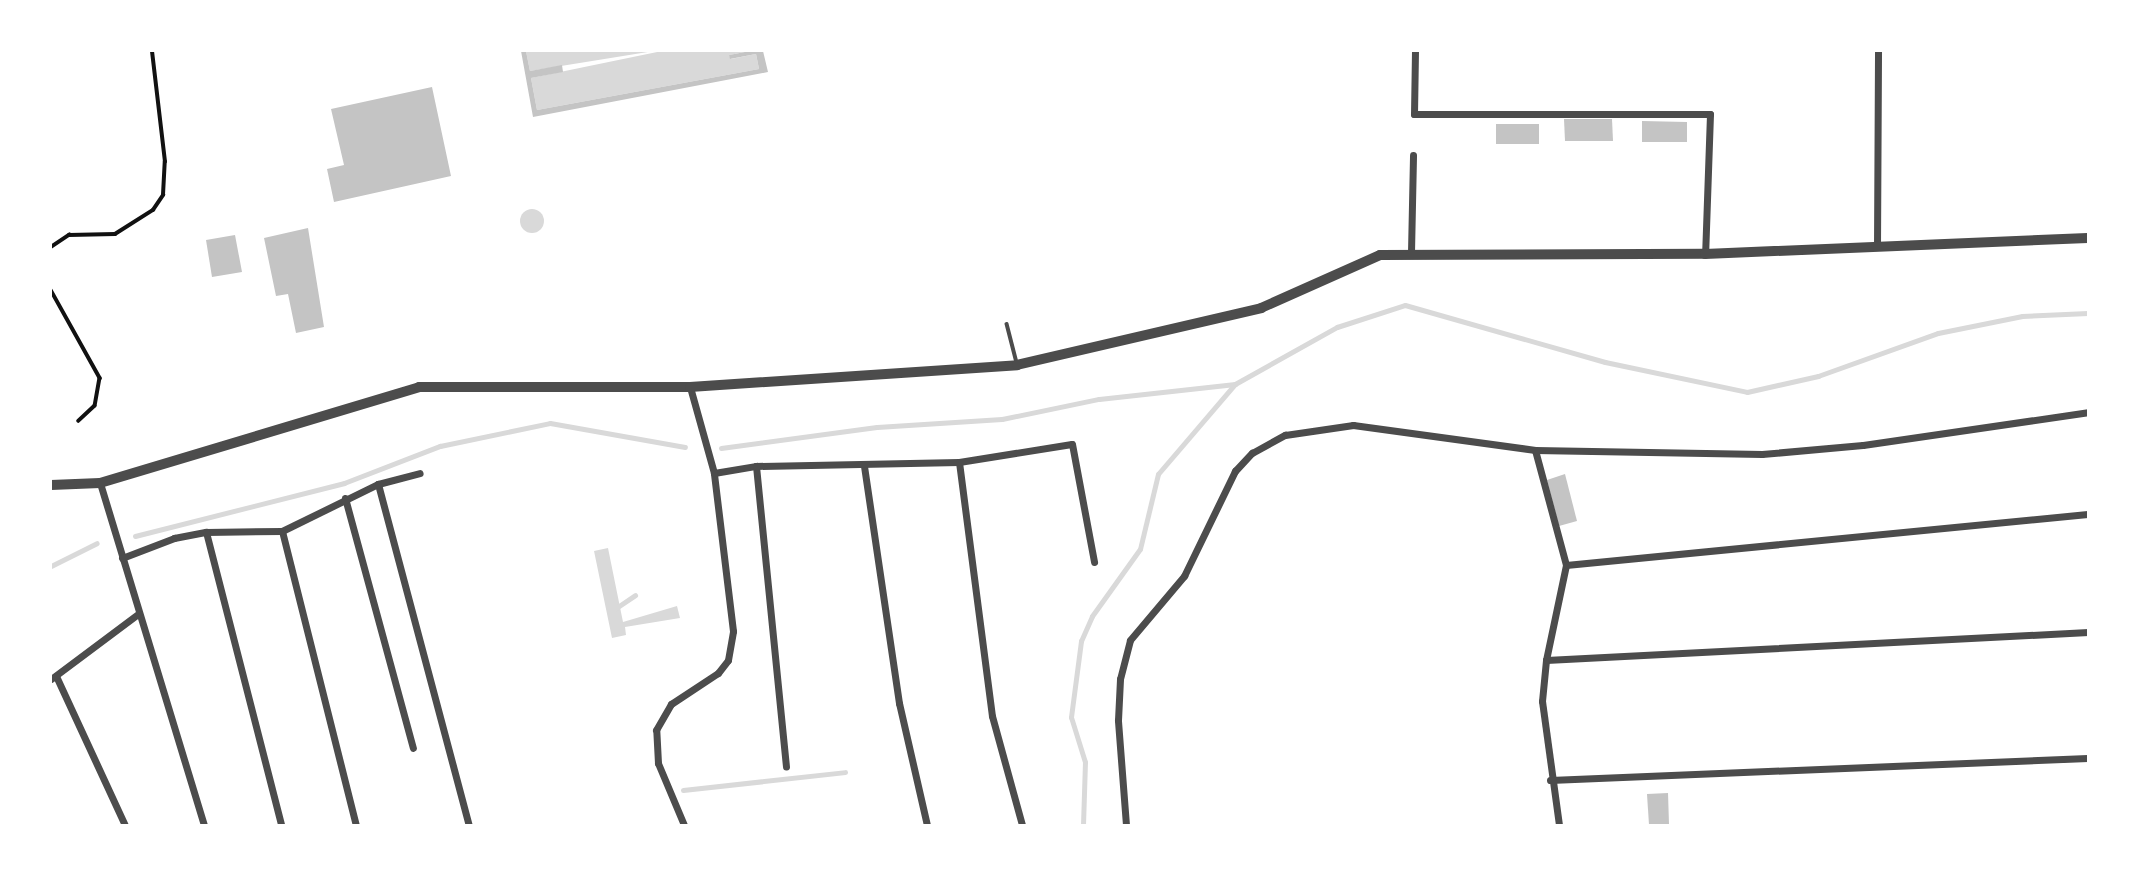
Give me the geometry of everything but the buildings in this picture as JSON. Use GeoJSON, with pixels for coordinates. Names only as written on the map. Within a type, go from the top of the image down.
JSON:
{"type":"FeatureCollection","features":[{"type":"Feature","properties":{"kind":"street"},"geometry":{"type":"LineString","coordinates":[[1415,51],[1414,114],[1710,114],[1705,254]]}},
{"type":"Feature","properties":{"kind":"street"},"geometry":{"type":"LineString","coordinates":[[1877,247],[1878,51]]}},
{"type":"Feature","properties":{"kind":"street"},"geometry":{"type":"LineString","coordinates":[[1411,252],[1413,155]]}},
{"type":"Feature","properties":{"kind":"street"},"geometry":{"type":"LineString","coordinates":[[51,485],[100,484],[419,387],[691,387],[1017,365],[1261,307],[1353,265],[1411,252],[1705,254],[2088,238]]}},
{"type":"Feature","properties":{"kind":"street"},"geometry":{"type":"LineString","coordinates":[[684,825],[658,764],[656,730],[671,704],[718,673],[733,646],[715,473],[691,387]]}},
{"type":"Feature","properties":{"kind":"street"},"geometry":{"type":"LineString","coordinates":[[1126,825],[1118,720],[1120,679],[1130,640],[1184,576],[1222,492],[1252,453],[1285,435],[1353,425],[1535,450],[1762,454],[1863,445],[2088,412]]}},
{"type":"Feature","properties":{"kind":"street"},"geometry":{"type":"LineString","coordinates":[[715,473],[756,466],[864,466],[959,462],[1072,444],[1094,562]]}},
{"type":"Feature","properties":{"kind":"street"},"geometry":{"type":"LineString","coordinates":[[1535,450],[1566,565],[1546,660],[1542,701],[1550,780],[1559,825]]}},
{"type":"Feature","properties":{"kind":"street"},"geometry":{"type":"LineString","coordinates":[[959,462],[992,716],[1022,825]]}},
{"type":"Feature","properties":{"kind":"street"},"geometry":{"type":"LineString","coordinates":[[756,466],[786,767]]}},
{"type":"Feature","properties":{"kind":"street"},"geometry":{"type":"LineString","coordinates":[[864,466],[899,703],[927,825]]}},
{"type":"Feature","properties":{"kind":"street"},"geometry":{"type":"LineString","coordinates":[[122,558],[174,538],[206,532],[282,531],[378,484],[420,473]]}},
{"type":"Feature","properties":{"kind":"street"},"geometry":{"type":"LineString","coordinates":[[100,484],[204,825]]}},
{"type":"Feature","properties":{"kind":"street"},"geometry":{"type":"LineString","coordinates":[[378,484],[469,825]]}},
{"type":"Feature","properties":{"kind":"street"},"geometry":{"type":"LineString","coordinates":[[345,498],[412,748]]}},
{"type":"Feature","properties":{"kind":"street"},"geometry":{"type":"LineString","coordinates":[[1566,565],[2088,514]]}},
{"type":"Feature","properties":{"kind":"street"},"geometry":{"type":"LineString","coordinates":[[282,531],[356,825]]}},
{"type":"Feature","properties":{"kind":"street"},"geometry":{"type":"LineString","coordinates":[[206,532],[281,825]]}},
{"type":"Feature","properties":{"kind":"street"},"geometry":{"type":"LineString","coordinates":[[125,825],[53,678],[138,614]]}},
{"type":"Feature","properties":{"kind":"street"},"geometry":{"type":"LineString","coordinates":[[1546,660],[2088,632]]}},
{"type":"Feature","properties":{"kind":"street"},"geometry":{"type":"LineString","coordinates":[[1550,780],[2088,758]]}},
{"type":"Feature","properties":{"kind":"lane"},"geometry":{"type":"LineString","coordinates":[[1007,324],[1017,365]]}},
{"type":"Feature","properties":{"kind":"path"},"geometry":{"type":"LineString","coordinates":[[51,247],[69,235],[115,234],[153,210],[163,195],[165,162],[152,51]]}},
{"type":"Feature","properties":{"kind":"path"},"geometry":{"type":"LineString","coordinates":[[51,290],[100,378],[95,406],[79,421]]}},
{"type":"Feature","properties":{"kind":"shaded area"},"geometry":{"type":"Polygon","coordinates":[[[526,51],[654,51],[530,71],[526,51]]]}},
{"type":"Feature","properties":{"kind":"shaded area"},"geometry":{"type":"Polygon","coordinates":[[[662,51],[750,51],[729,55],[731,59],[756,54],[759,69],[537,110],[531,78],[662,51]]]}},
{"type":"Feature","properties":{"kind":"shaded area"},"geometry":{"type":"Polygon","coordinates":[[[532,209],[541,212],[544,221],[541,230],[532,233],[523,230],[520,221],[523,212],[532,209]]]}},
{"type":"Feature","properties":{"kind":"shaded area"},"geometry":{"type":"Polygon","coordinates":[[[608,548],[623,622],[677,606],[680,618],[625,627],[626,635],[612,638],[594,551],[608,548]]]}},
{"type":"Feature","properties":{"kind":"waterway"},"geometry":{"type":"LineString","coordinates":[[721,448],[877,427],[1002,419],[1099,399],[1235,384],[1337,327],[1405,305],[1605,362],[1747,392],[1818,376],[1938,333],[2022,316],[2088,313]]}},
{"type":"Feature","properties":{"kind":"waterway"},"geometry":{"type":"LineString","coordinates":[[1083,825],[1085,762],[1071,717],[1081,641],[1092,616],[1140,549],[1158,474],[1235,384]]}},
{"type":"Feature","properties":{"kind":"waterway"},"geometry":{"type":"LineString","coordinates":[[135,536],[344,483],[440,446],[550,423],[685,447]]}},
{"type":"Feature","properties":{"kind":"waterway"},"geometry":{"type":"LineString","coordinates":[[51,566],[97,543]]}},
{"type":"Feature","properties":{"kind":"waterway"},"geometry":{"type":"LineString","coordinates":[[616,608],[635,595]]}},
{"type":"Feature","properties":{"kind":"waterway"},"geometry":{"type":"LineString","coordinates":[[683,790],[845,772]]}}]}
